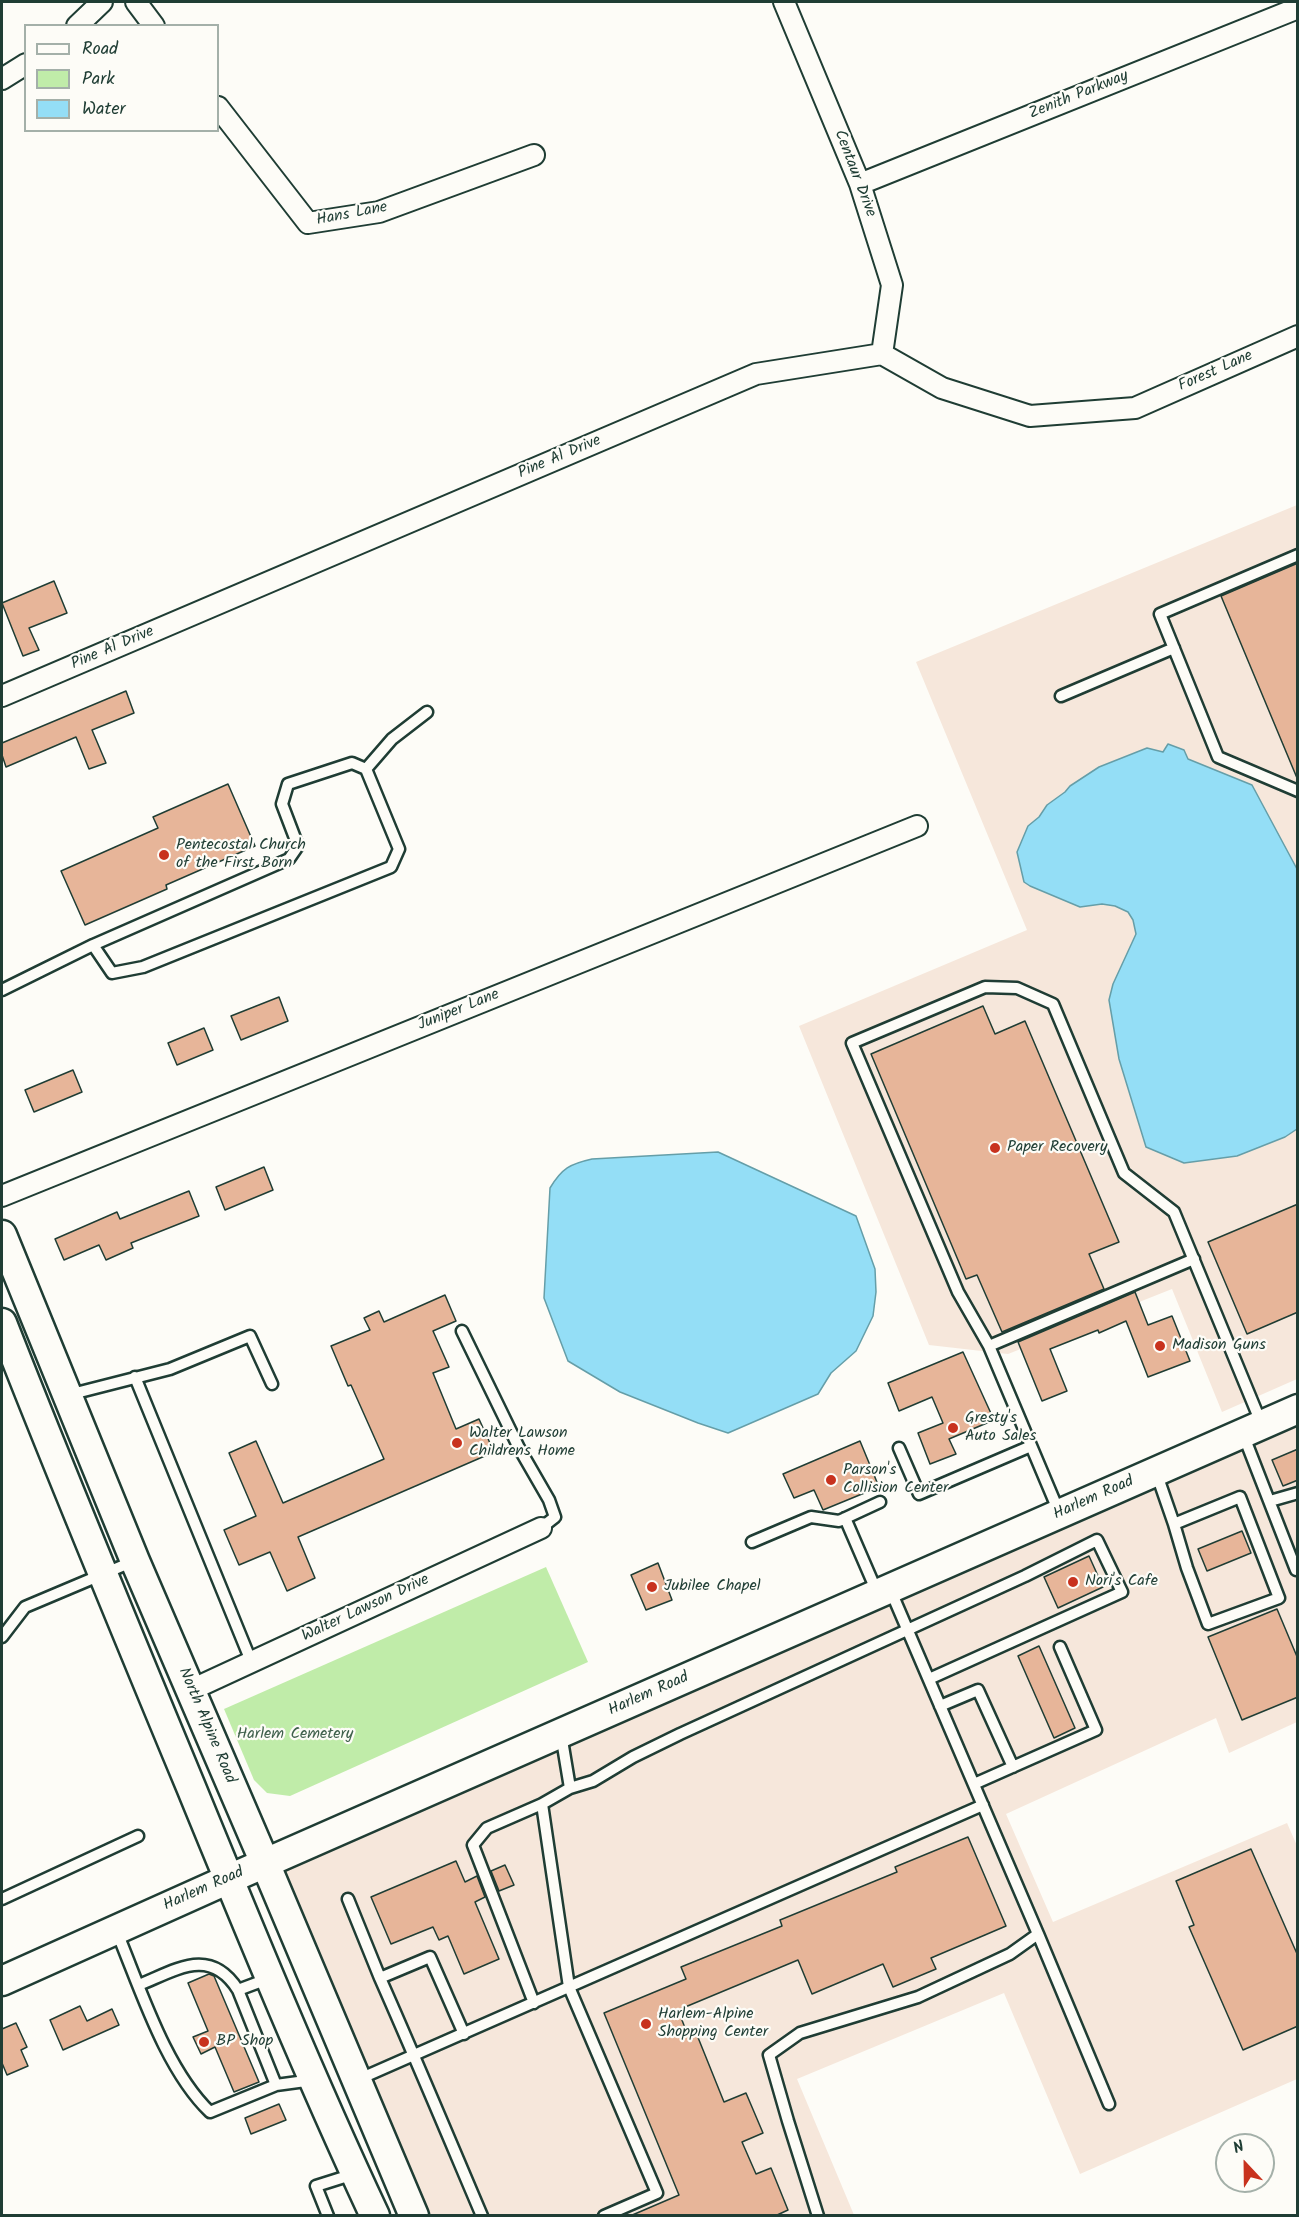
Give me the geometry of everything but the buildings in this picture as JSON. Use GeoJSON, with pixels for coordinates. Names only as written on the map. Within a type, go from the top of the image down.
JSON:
{"type":"FeatureCollection","features":[{"type":"Feature","properties":{"kind":"main road","name":"North Alpine Road"},"geometry":{"type":"LineString","coordinates":[[2,1235],[135,1561],[414,2216]]}},
{"type":"Feature","properties":{"kind":"main road"},"geometry":{"type":"LineString","coordinates":[[2,1323],[103,1575],[270,1978],[375,2216]]}},
{"type":"Feature","properties":{"kind":"main road","name":"Harlem Road"},"geometry":{"type":"LineString","coordinates":[[2,1981],[1298,1409]]}},
{"type":"Feature","properties":{"kind":"street"},"geometry":{"type":"LineString","coordinates":[[79,24],[102,2]]}},
{"type":"Feature","properties":{"kind":"street"},"geometry":{"type":"LineString","coordinates":[[136,2],[152,24]]}},
{"type":"Feature","properties":{"kind":"street","name":"Centaur Drive"},"geometry":{"type":"LineString","coordinates":[[784,2],[861,184],[892,285],[882,354]]}},
{"type":"Feature","properties":{"kind":"street","name":"Zenith Parkway"},"geometry":{"type":"LineString","coordinates":[[861,184],[1298,8]]}},
{"type":"Feature","properties":{"kind":"street"},"geometry":{"type":"LineString","coordinates":[[2,79],[24,65]]}},
{"type":"Feature","properties":{"kind":"street","name":"Hans Lane"},"geometry":{"type":"LineString","coordinates":[[219,108],[308,224],[379,212],[534,155]]}},
{"type":"Feature","properties":{"kind":"street","name":"Forest Lane"},"geometry":{"type":"LineString","coordinates":[[882,354],[942,388],[1030,416],[1135,408],[1298,336]]}},
{"type":"Feature","properties":{"kind":"street","name":"Pine Al Drive"},"geometry":{"type":"LineString","coordinates":[[2,696],[756,374],[882,354]]}},
{"type":"Feature","properties":{"kind":"street","name":"Juniper Lane"},"geometry":{"type":"LineString","coordinates":[[2,1196],[918,826]]}},
{"type":"Feature","properties":{"kind":"street","name":"Walter Lawson Drive"},"geometry":{"type":"LineString","coordinates":[[190,1690],[541,1528]]}},
{"type":"Feature","properties":{"kind":"lane"},"geometry":{"type":"LineString","coordinates":[[1298,555],[1160,615],[1218,757],[1298,791]]}},
{"type":"Feature","properties":{"kind":"lane"},"geometry":{"type":"LineString","coordinates":[[1061,696],[1174,648]]}},
{"type":"Feature","properties":{"kind":"lane"},"geometry":{"type":"LineString","coordinates":[[366,769],[392,739],[427,712]]}},
{"type":"Feature","properties":{"kind":"lane"},"geometry":{"type":"LineString","coordinates":[[2,990],[93,945],[289,859],[298,846],[282,804],[288,784],[352,763],[366,769],[399,849],[391,867],[143,967],[112,973],[93,945]]}},
{"type":"Feature","properties":{"kind":"lane"},"geometry":{"type":"LineString","coordinates":[[1060,1514],[989,1346],[958,1292],[852,1043],[986,987],[1017,988],[1053,1004],[1124,1173],[1174,1212],[1194,1259],[1252,1429],[1270,1501],[1296,1570]]}},
{"type":"Feature","properties":{"kind":"lane"},"geometry":{"type":"LineString","coordinates":[[989,1346],[1194,1259]]}},
{"type":"Feature","properties":{"kind":"lane"},"geometry":{"type":"LineString","coordinates":[[462,1331],[519,1448],[549,1500],[555,1517],[541,1528]]}},
{"type":"Feature","properties":{"kind":"lane"},"geometry":{"type":"LineString","coordinates":[[68,1395],[170,1369],[250,1336],[272,1384]]}},
{"type":"Feature","properties":{"kind":"lane"},"geometry":{"type":"LineString","coordinates":[[135,1377],[251,1662]]}},
{"type":"Feature","properties":{"kind":"lane"},"geometry":{"type":"LineString","coordinates":[[899,1448],[919,1494],[1031,1446]]}},
{"type":"Feature","properties":{"kind":"lane"},"geometry":{"type":"LineString","coordinates":[[1156,1472],[1208,1624],[1279,1598],[1240,1497],[1174,1524]]}},
{"type":"Feature","properties":{"kind":"lane"},"geometry":{"type":"LineString","coordinates":[[1270,1501],[1298,1493]]}},
{"type":"Feature","properties":{"kind":"lane"},"geometry":{"type":"LineString","coordinates":[[752,1542],[811,1517],[839,1521],[880,1502]]}},
{"type":"Feature","properties":{"kind":"lane"},"geometry":{"type":"LineString","coordinates":[[845,1518],[908,1630],[1109,2104]]}},
{"type":"Feature","properties":{"kind":"lane"},"geometry":{"type":"LineString","coordinates":[[534,2003],[474,1845],[487,1828],[542,1804],[570,1788],[593,1781],[680,1734],[1026,1576],[1096,1540],[1122,1592],[929,1679]]}},
{"type":"Feature","properties":{"kind":"lane"},"geometry":{"type":"LineString","coordinates":[[2,1637],[25,1607],[135,1561]]}},
{"type":"Feature","properties":{"kind":"lane"},"geometry":{"type":"LineString","coordinates":[[974,1784],[1096,1730],[1060,1647]]}},
{"type":"Feature","properties":{"kind":"lane"},"geometry":{"type":"LineString","coordinates":[[940,1706],[978,1690],[1013,1767]]}},
{"type":"Feature","properties":{"kind":"lane"},"geometry":{"type":"LineString","coordinates":[[561,1733],[570,1788]]}},
{"type":"Feature","properties":{"kind":"lane"},"geometry":{"type":"LineString","coordinates":[[542,1804],[569,1987],[657,2193],[604,2216]]}},
{"type":"Feature","properties":{"kind":"lane"},"geometry":{"type":"LineString","coordinates":[[356,2080],[983,1805]]}},
{"type":"Feature","properties":{"kind":"lane"},"geometry":{"type":"LineString","coordinates":[[2,1899],[138,1836]]}},
{"type":"Feature","properties":{"kind":"lane"},"geometry":{"type":"LineString","coordinates":[[348,1899],[482,2216]]}},
{"type":"Feature","properties":{"kind":"lane"},"geometry":{"type":"LineString","coordinates":[[116,1930],[165,2047],[197,2100],[210,2112],[276,2085],[314,2080]]}},
{"type":"Feature","properties":{"kind":"lane"},"geometry":{"type":"LineString","coordinates":[[818,2216],[769,2055],[800,2033],[918,1997],[1010,1954],[1038,1934]]}},
{"type":"Feature","properties":{"kind":"lane"},"geometry":{"type":"LineString","coordinates":[[380,1978],[430,1957],[464,2034]]}},
{"type":"Feature","properties":{"kind":"lane"},"geometry":{"type":"LineString","coordinates":[[139,1985],[190,1964],[209,1965],[229,1977],[237,1990],[276,2085]]}},
{"type":"Feature","properties":{"kind":"lane"},"geometry":{"type":"LineString","coordinates":[[237,1990],[270,1978]]}},
{"type":"Feature","properties":{"kind":"lane"},"geometry":{"type":"LineString","coordinates":[[328,2216],[315,2186],[356,2173]]}},
{"type":"Feature","properties":{"kind":"shaded area"},"geometry":{"type":"Polygon","coordinates":[[[1297,505],[1297,1379],[1222,1412],[1172,1289],[1008,1354],[929,1345],[799,1026],[1027,930],[916,662],[1297,505]]]}},
{"type":"Feature","properties":{"kind":"shaded area"},"geometry":{"type":"Polygon","coordinates":[[[1297,1425],[1297,1722],[1229,1753],[1216,1718],[1006,1814],[1053,1922],[1287,1823],[1298,1848],[1297,2079],[1080,2174],[1004,1993],[797,2079],[854,2215],[425,2215],[280,1867],[573,1743],[1297,1425]]]}},
{"type":"Feature","properties":{"kind":"green space","name":"Harlem Cemetery"},"geometry":{"type":"Polygon","coordinates":[[[546,1567],[588,1662],[290,1796],[267,1793],[254,1780],[224,1709],[546,1567]]]}},
{"type":"Feature","properties":{"kind":"water"},"geometry":{"type":"Polygon","coordinates":[[[1168,744],[1184,750],[1188,759],[1252,785],[1297,869],[1297,1129],[1285,1137],[1237,1156],[1184,1163],[1146,1147],[1119,1059],[1109,1000],[1113,984],[1136,934],[1133,920],[1128,912],[1115,906],[1102,904],[1080,907],[1030,886],[1024,882],[1017,852],[1028,826],[1039,817],[1047,805],[1070,786],[1099,767],[1147,748],[1163,752],[1168,744]]]}},
{"type":"Feature","properties":{"kind":"water"},"geometry":{"type":"Polygon","coordinates":[[[718,1152],[856,1216],[875,1269],[876,1292],[873,1316],[856,1351],[831,1373],[818,1394],[728,1433],[620,1392],[568,1361],[544,1298],[550,1188],[563,1171],[572,1165],[592,1159],[718,1152]]]}},
{"type":"Feature","properties":{"kind":"place","name":"Pentecostal Church of the First Born"},"geometry":{"type":"Point","coordinates":[164,855]}},
{"type":"Feature","properties":{"kind":"place","name":"Paper Recovery"},"geometry":{"type":"Point","coordinates":[995,1148]}},
{"type":"Feature","properties":{"kind":"place","name":"Madison Guns"},"geometry":{"type":"Point","coordinates":[1160,1346]}},
{"type":"Feature","properties":{"kind":"place","name":"Gresty's Auto Sales"},"geometry":{"type":"Point","coordinates":[953,1428]}},
{"type":"Feature","properties":{"kind":"place","name":"Walter Lawson Childrens Home"},"geometry":{"type":"Point","coordinates":[457,1443]}},
{"type":"Feature","properties":{"kind":"place","name":"Parson's Collision Center"},"geometry":{"type":"Point","coordinates":[831,1480]}},
{"type":"Feature","properties":{"kind":"place","name":"Nori's Cafe"},"geometry":{"type":"Point","coordinates":[1073,1582]}},
{"type":"Feature","properties":{"kind":"place","name":"Jubilee Chapel"},"geometry":{"type":"Point","coordinates":[652,1587]}},
{"type":"Feature","properties":{"kind":"place","name":"Harlem-Alpine Shopping Center"},"geometry":{"type":"Point","coordinates":[646,2024]}},
{"type":"Feature","properties":{"kind":"place","name":"BP Shop"},"geometry":{"type":"Point","coordinates":[204,2042]}}]}
